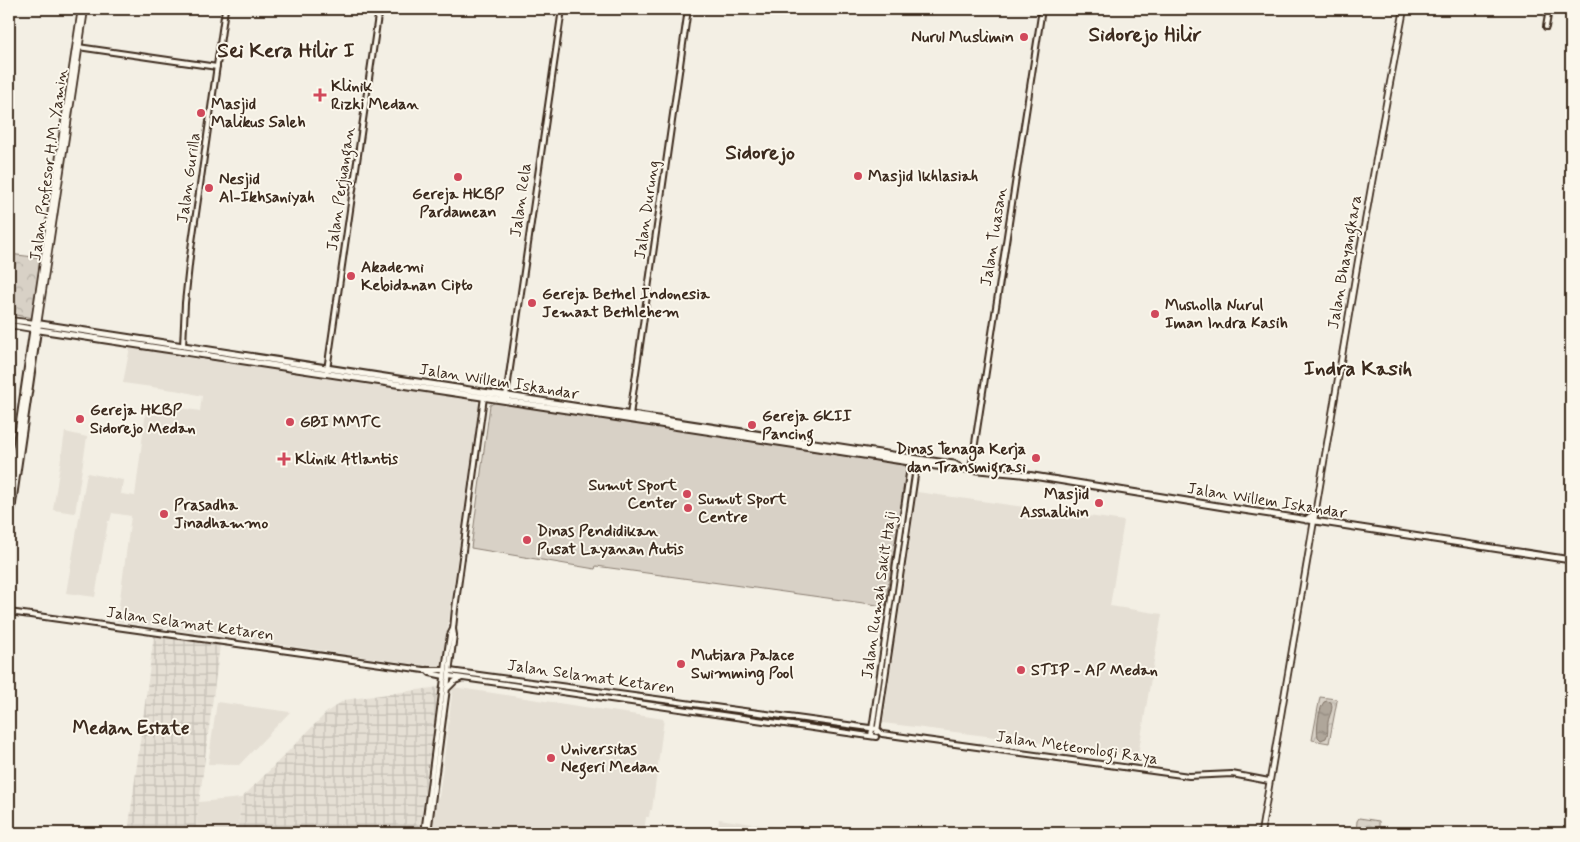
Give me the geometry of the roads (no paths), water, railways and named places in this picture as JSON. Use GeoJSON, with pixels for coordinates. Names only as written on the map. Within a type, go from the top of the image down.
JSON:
{"type":"FeatureCollection","features":[{"type":"Feature","properties":{"kind":"highway","name":"Jalan Willem Iskandar"},"geometry":{"type":"LineString","coordinates":[[36,326],[618,415],[630,415],[914,460],[954,464],[959,467]]}},
{"type":"Feature","properties":{"kind":"highway"},"geometry":{"type":"LineString","coordinates":[[9,528],[36,339],[36,326]]}},
{"type":"Feature","properties":{"kind":"highway"},"geometry":{"type":"LineString","coordinates":[[9,494],[36,326]]}},
{"type":"Feature","properties":{"kind":"highway"},"geometry":{"type":"LineString","coordinates":[[36,339],[48,328]]}},
{"type":"Feature","properties":{"kind":"highway","name":"Jalan Willem Iskandar"},"geometry":{"type":"LineString","coordinates":[[485,395],[506,396],[903,461],[914,460],[924,464],[953,468],[959,467],[1021,474],[1571,560]]}},
{"type":"Feature","properties":{"kind":"highway"},"geometry":{"type":"LineString","coordinates":[[903,461],[913,470],[924,464]]}},
{"type":"Feature","properties":{"kind":"highway"},"geometry":{"type":"LineString","coordinates":[[1306,520],[1315,513]]}},
{"type":"Feature","properties":{"kind":"main road","name":"Jalan Profesor H.M. Yamin"},"geometry":{"type":"LineString","coordinates":[[36,326],[40,313],[83,9]]}},
{"type":"Feature","properties":{"kind":"main road","name":"Jalan Bhayangkara"},"geometry":{"type":"LineString","coordinates":[[1314,521],[1358,261],[1404,9]]}},
{"type":"Feature","properties":{"kind":"main road","name":"Jalan Profesor H.M. Yamin"},"geometry":{"type":"LineString","coordinates":[[36,326],[71,89]]}},
{"type":"Feature","properties":{"kind":"main road"},"geometry":{"type":"LineString","coordinates":[[40,313],[48,328]]}},
{"type":"Feature","properties":{"kind":"main road"},"geometry":{"type":"LineString","coordinates":[[9,320],[36,326]]}},
{"type":"Feature","properties":{"kind":"main road"},"geometry":{"type":"LineString","coordinates":[[9,325],[36,326]]}},
{"type":"Feature","properties":{"kind":"main road"},"geometry":{"type":"LineString","coordinates":[[1261,833],[1314,521]]}},
{"type":"Feature","properties":{"kind":"street","name":"Jalan Gurilla"},"geometry":{"type":"LineString","coordinates":[[182,349],[184,303],[225,9]]}},
{"type":"Feature","properties":{"kind":"street","name":"Jalan Perjuangan"},"geometry":{"type":"LineString","coordinates":[[327,371],[380,9]]}},
{"type":"Feature","properties":{"kind":"street","name":"Jalan Rela"},"geometry":{"type":"LineString","coordinates":[[506,396],[562,9]]}},
{"type":"Feature","properties":{"kind":"street","name":"Jalan Durung"},"geometry":{"type":"LineString","coordinates":[[630,415],[688,9]]}},
{"type":"Feature","properties":{"kind":"street","name":"Jalan Tuasan"},"geometry":{"type":"LineString","coordinates":[[971,469],[1042,9]]}},
{"type":"Feature","properties":{"kind":"street"},"geometry":{"type":"LineString","coordinates":[[1546,27],[1549,9]]}},
{"type":"Feature","properties":{"kind":"street"},"geometry":{"type":"LineString","coordinates":[[77,47],[217,67]]}},
{"type":"Feature","properties":{"kind":"street"},"geometry":{"type":"LineString","coordinates":[[424,833],[447,690],[450,635],[453,629],[485,395]]}},
{"type":"Feature","properties":{"kind":"street","name":"Jalan Rumah Sakit Haji"},"geometry":{"type":"LineString","coordinates":[[874,736],[914,460]]}},
{"type":"Feature","properties":{"kind":"street","name":"Jalan Selamat Ketaren"},"geometry":{"type":"LineString","coordinates":[[9,612],[427,670],[447,670],[875,729]]}},
{"type":"Feature","properties":{"kind":"street","name":"Jalan Selamat Ketaren"},"geometry":{"type":"LineString","coordinates":[[427,670],[430,673],[447,676],[874,736]]}},
{"type":"Feature","properties":{"kind":"street"},"geometry":{"type":"LineString","coordinates":[[428,833],[447,676]]}},
{"type":"Feature","properties":{"kind":"street"},"geometry":{"type":"LineString","coordinates":[[447,690],[455,681],[462,678]]}},
{"type":"Feature","properties":{"kind":"street"},"geometry":{"type":"LineString","coordinates":[[508,679],[508,685]]}},
{"type":"Feature","properties":{"kind":"street"},"geometry":{"type":"LineString","coordinates":[[607,699],[608,692]]}},
{"type":"Feature","properties":{"kind":"street"},"geometry":{"type":"LineString","coordinates":[[777,723],[778,716]]}},
{"type":"Feature","properties":{"kind":"street"},"geometry":{"type":"LineString","coordinates":[[875,729],[882,734]]}},
{"type":"Feature","properties":{"kind":"street"},"geometry":{"type":"LineString","coordinates":[[874,736],[882,734]]}},
{"type":"Feature","properties":{"kind":"street","name":"Jalan Meteorologi Raya"},"geometry":{"type":"LineString","coordinates":[[882,734],[1189,776],[1232,774],[1270,781]]}},
{"type":"Feature","properties":{"kind":"water"},"geometry":{"type":"Polygon","coordinates":[[[1327,701],[1331,702],[1332,710],[1328,722],[1327,736],[1321,740],[1317,733],[1318,719],[1322,705],[1327,701]]]}},
{"type":"Feature","properties":{"kind":"place","name":"Nurul Muslimin"},"geometry":{"type":"Point","coordinates":[1024,37]}},
{"type":"Feature","properties":{"kind":"place","name":"Klinik Rizki Medan"},"geometry":{"type":"Point","coordinates":[320,95]}},
{"type":"Feature","properties":{"kind":"place","name":"Masjid Malikus Saleh"},"geometry":{"type":"Point","coordinates":[201,113]}},
{"type":"Feature","properties":{"kind":"place","name":"Masjid Ikhlasiah"},"geometry":{"type":"Point","coordinates":[858,176]}},
{"type":"Feature","properties":{"kind":"place","name":"Gereja HKBP Pardamean"},"geometry":{"type":"Point","coordinates":[458,177]}},
{"type":"Feature","properties":{"kind":"place","name":"Nesjid Al-Ikhsaniyah"},"geometry":{"type":"Point","coordinates":[209,188]}},
{"type":"Feature","properties":{"kind":"place","name":"Akademi Kebidanan Cipto"},"geometry":{"type":"Point","coordinates":[351,276]}},
{"type":"Feature","properties":{"kind":"place","name":"Gereja Bethel Indonesia Jemaat Bethlehem"},"geometry":{"type":"Point","coordinates":[532,303]}},
{"type":"Feature","properties":{"kind":"place","name":"Musholla Nurul Iman Indra Kasih"},"geometry":{"type":"Point","coordinates":[1155,314]}},
{"type":"Feature","properties":{"kind":"place","name":"Gereja HKBP Sidorejo Medan"},"geometry":{"type":"Point","coordinates":[80,419]}},
{"type":"Feature","properties":{"kind":"place","name":"GBI MMTC"},"geometry":{"type":"Point","coordinates":[290,422]}},
{"type":"Feature","properties":{"kind":"place","name":"Gereja GKII Pancing"},"geometry":{"type":"Point","coordinates":[752,425]}},
{"type":"Feature","properties":{"kind":"place","name":"Dinas Tenaga Kerja dan Transmigrasi"},"geometry":{"type":"Point","coordinates":[1036,458]}},
{"type":"Feature","properties":{"kind":"place","name":"Klinik Atlantis"},"geometry":{"type":"Point","coordinates":[284,459]}},
{"type":"Feature","properties":{"kind":"place","name":"Sumut Sport Center"},"geometry":{"type":"Point","coordinates":[687,494]}},
{"type":"Feature","properties":{"kind":"place","name":"Masjid Asshalihin"},"geometry":{"type":"Point","coordinates":[1099,503]}},
{"type":"Feature","properties":{"kind":"place","name":"Sumut Sport Centre"},"geometry":{"type":"Point","coordinates":[688,508]}},
{"type":"Feature","properties":{"kind":"place","name":"Prasadha Jinadhammo"},"geometry":{"type":"Point","coordinates":[164,514]}},
{"type":"Feature","properties":{"kind":"place","name":"Dinas Pendidikan Pusat Layanan Autis"},"geometry":{"type":"Point","coordinates":[527,540]}},
{"type":"Feature","properties":{"kind":"place","name":"Mutiara Palace Swimming Pool"},"geometry":{"type":"Point","coordinates":[681,664]}},
{"type":"Feature","properties":{"kind":"place","name":"STIP - AP Medan"},"geometry":{"type":"Point","coordinates":[1021,670]}},
{"type":"Feature","properties":{"kind":"place","name":"Universitas Negeri Medan"},"geometry":{"type":"Point","coordinates":[551,758]}},
{"type":"Feature","properties":{"kind":"district","name":"Sidorejo Hilir"},"geometry":{"type":"Point","coordinates":[1145,35]}},
{"type":"Feature","properties":{"kind":"district","name":"Sei Kera Hilir I"},"geometry":{"type":"Point","coordinates":[286,51]}},
{"type":"Feature","properties":{"kind":"district","name":"Sidorejo"},"geometry":{"type":"Point","coordinates":[760,153]}},
{"type":"Feature","properties":{"kind":"district","name":"Indra Kasih"},"geometry":{"type":"Point","coordinates":[1358,369]}},
{"type":"Feature","properties":{"kind":"district","name":"Medan Estate"},"geometry":{"type":"Point","coordinates":[131,728]}}]}
